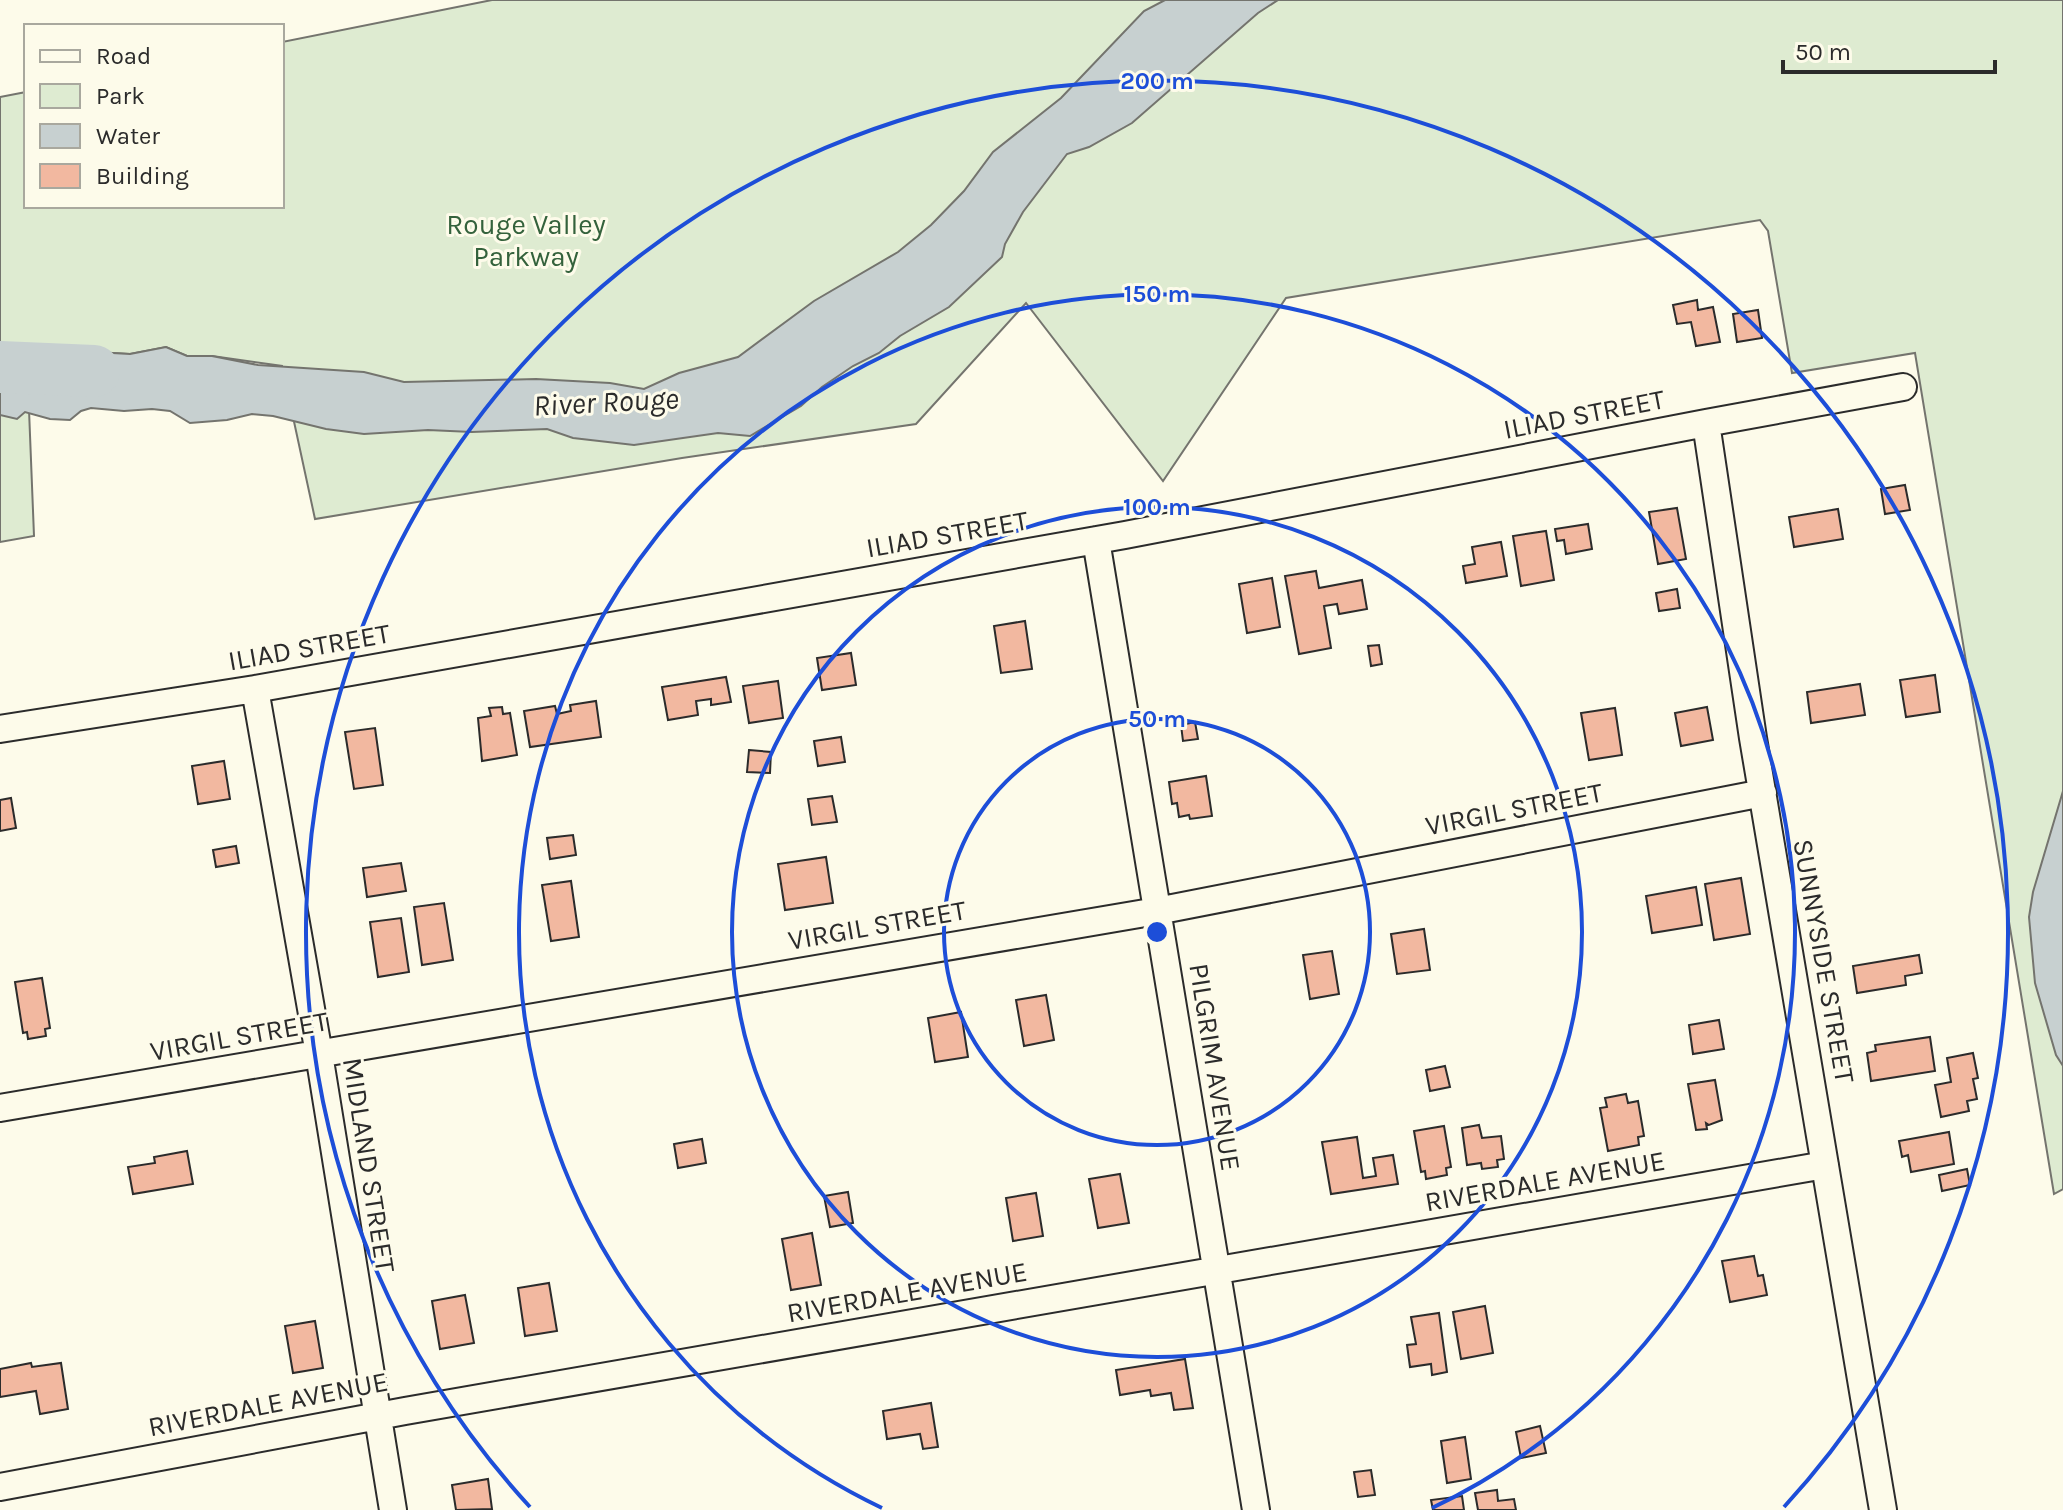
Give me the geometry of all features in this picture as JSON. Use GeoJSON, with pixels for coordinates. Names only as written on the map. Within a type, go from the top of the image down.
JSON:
{"type":"FeatureCollection","features":[{"type":"Feature","properties":{"kind":"street","name":"ILIAD STREET"},"geometry":{"type":"LineString","coordinates":[[0,729],[255,689],[1096,540],[1903,387]]}},
{"type":"Feature","properties":{"kind":"street","name":"SUNNYSIDE STREET"},"geometry":{"type":"LineString","coordinates":[[1706,423],[1763,793],[1883,1510]]}},
{"type":"Feature","properties":{"kind":"street","name":"PILGRIM AVENUE"},"geometry":{"type":"LineString","coordinates":[[1096,540],[1256,1510]]}},
{"type":"Feature","properties":{"kind":"street","name":"MIDLAND STREET"},"geometry":{"type":"LineString","coordinates":[[255,689],[319,1054],[393,1510]]}},
{"type":"Feature","properties":{"kind":"street","name":"VIRGIL STREET"},"geometry":{"type":"LineString","coordinates":[[0,1108],[1157,911],[1763,793]]}},
{"type":"Feature","properties":{"kind":"street","name":"RIVERDALE AVENUE"},"geometry":{"type":"LineString","coordinates":[[0,1487],[377,1416],[1825,1165]]}},
{"type":"Feature","properties":{"kind":"green space","name":"Rouge Valley Parkway"},"geometry":{"type":"Polygon","coordinates":[[[492,0],[2063,0],[2063,1189],[2054,1194],[1915,353],[1792,373],[1768,231],[1760,220],[1286,298],[1163,481],[1026,303],[916,424],[682,458],[315,519],[282,366],[212,356],[187,356],[166,347],[130,354],[77,351],[27,359],[34,536],[0,542],[0,97],[24,92],[24,208],[284,208],[284,42],[492,0]]]}},
{"type":"Feature","properties":{"kind":"water"},"geometry":{"type":"Polygon","coordinates":[[[1165,0],[1278,0],[1258,13],[1132,123],[1089,147],[1067,154],[1023,212],[1005,244],[1002,257],[949,307],[900,336],[879,353],[853,366],[801,406],[750,436],[718,433],[634,445],[573,438],[547,429],[364,434],[252,414],[190,423],[170,411],[152,409],[124,411],[91,408],[70,420],[50,419],[25,412],[17,419],[0,415],[0,374],[77,351],[130,354],[166,347],[187,356],[212,356],[258,365],[364,372],[404,382],[536,379],[610,383],[644,389],[679,373],[738,357],[814,301],[898,252],[931,225],[964,191],[993,152],[1061,98],[1144,11],[1165,0]]]}},
{"type":"Feature","properties":{"kind":"water"},"geometry":{"type":"Polygon","coordinates":[[[2063,791],[2063,1066],[2056,1055],[2035,983],[2029,917],[2033,892],[2063,791]]]}},
{"type":"Feature","properties":{"kind":"building"},"geometry":{"type":"Polygon","coordinates":[[[1697,300],[1698,310],[1713,307],[1720,342],[1696,346],[1691,322],[1677,324],[1673,305],[1697,300]]]}},
{"type":"Feature","properties":{"kind":"building"},"geometry":{"type":"Polygon","coordinates":[[[1758,310],[1762,338],[1737,342],[1733,314],[1758,310]]]}},
{"type":"Feature","properties":{"kind":"building"},"geometry":{"type":"Polygon","coordinates":[[[1905,485],[1910,510],[1885,514],[1881,489],[1905,485]]]}},
{"type":"Feature","properties":{"kind":"building"},"geometry":{"type":"Polygon","coordinates":[[[1677,508],[1686,559],[1658,564],[1649,512],[1677,508]]]}},
{"type":"Feature","properties":{"kind":"building"},"geometry":{"type":"Polygon","coordinates":[[[1838,509],[1843,539],[1794,547],[1789,517],[1838,509]]]}},
{"type":"Feature","properties":{"kind":"building"},"geometry":{"type":"Polygon","coordinates":[[[1588,524],[1592,549],[1566,554],[1564,540],[1557,541],[1555,529],[1588,524]]]}},
{"type":"Feature","properties":{"kind":"building"},"geometry":{"type":"Polygon","coordinates":[[[1546,531],[1554,580],[1521,586],[1513,536],[1546,531]]]}},
{"type":"Feature","properties":{"kind":"building"},"geometry":{"type":"Polygon","coordinates":[[[1501,542],[1507,576],[1466,583],[1463,566],[1475,564],[1472,547],[1501,542]]]}},
{"type":"Feature","properties":{"kind":"building"},"geometry":{"type":"Polygon","coordinates":[[[1316,571],[1319,588],[1362,580],[1367,609],[1339,614],[1337,604],[1324,606],[1331,648],[1299,654],[1285,576],[1316,571]]]}},
{"type":"Feature","properties":{"kind":"building"},"geometry":{"type":"Polygon","coordinates":[[[1272,578],[1280,627],[1247,633],[1239,584],[1272,578]]]}},
{"type":"Feature","properties":{"kind":"building"},"geometry":{"type":"Polygon","coordinates":[[[1677,589],[1680,608],[1659,611],[1656,593],[1677,589]]]}},
{"type":"Feature","properties":{"kind":"building"},"geometry":{"type":"Polygon","coordinates":[[[1025,621],[1032,669],[1001,673],[994,626],[1025,621]]]}},
{"type":"Feature","properties":{"kind":"building"},"geometry":{"type":"Polygon","coordinates":[[[1379,645],[1382,664],[1371,666],[1368,646],[1379,645]]]}},
{"type":"Feature","properties":{"kind":"building"},"geometry":{"type":"Polygon","coordinates":[[[851,653],[856,685],[822,690],[817,658],[851,653]]]}},
{"type":"Feature","properties":{"kind":"building"},"geometry":{"type":"Polygon","coordinates":[[[1935,675],[1940,712],[1906,717],[1900,680],[1935,675]]]}},
{"type":"Feature","properties":{"kind":"building"},"geometry":{"type":"Polygon","coordinates":[[[726,677],[731,702],[711,705],[711,699],[696,701],[698,715],[668,720],[662,687],[726,677]]]}},
{"type":"Feature","properties":{"kind":"building"},"geometry":{"type":"Polygon","coordinates":[[[778,681],[783,718],[749,723],[743,686],[778,681]]]}},
{"type":"Feature","properties":{"kind":"building"},"geometry":{"type":"Polygon","coordinates":[[[1860,684],[1865,715],[1811,723],[1807,692],[1860,684]]]}},
{"type":"Feature","properties":{"kind":"building"},"geometry":{"type":"Polygon","coordinates":[[[596,701],[601,737],[530,747],[524,711],[555,706],[557,714],[571,711],[570,705],[596,701]]]}},
{"type":"Feature","properties":{"kind":"building"},"geometry":{"type":"Polygon","coordinates":[[[502,707],[503,714],[510,713],[517,755],[482,761],[478,718],[491,716],[489,708],[502,707]]]}},
{"type":"Feature","properties":{"kind":"building"},"geometry":{"type":"Polygon","coordinates":[[[1707,707],[1713,740],[1681,746],[1675,713],[1707,707]]]}},
{"type":"Feature","properties":{"kind":"building"},"geometry":{"type":"Polygon","coordinates":[[[1615,708],[1622,755],[1589,760],[1581,713],[1615,708]]]}},
{"type":"Feature","properties":{"kind":"building"},"geometry":{"type":"Polygon","coordinates":[[[1195,722],[1198,739],[1183,741],[1181,725],[1195,722]]]}},
{"type":"Feature","properties":{"kind":"building"},"geometry":{"type":"Polygon","coordinates":[[[375,728],[383,785],[354,789],[345,732],[375,728]]]}},
{"type":"Feature","properties":{"kind":"building"},"geometry":{"type":"Polygon","coordinates":[[[841,737],[845,762],[818,766],[814,741],[841,737]]]}},
{"type":"Feature","properties":{"kind":"building"},"geometry":{"type":"Polygon","coordinates":[[[749,750],[771,752],[770,773],[747,772],[749,750]]]}},
{"type":"Feature","properties":{"kind":"building"},"geometry":{"type":"Polygon","coordinates":[[[224,761],[230,799],[198,804],[192,766],[224,761]]]}},
{"type":"Feature","properties":{"kind":"building"},"geometry":{"type":"Polygon","coordinates":[[[1206,776],[1212,816],[1179,817],[1177,803],[1172,804],[1169,782],[1206,776]]]}},
{"type":"Feature","properties":{"kind":"building"},"geometry":{"type":"Polygon","coordinates":[[[832,796],[837,822],[812,825],[808,799],[832,796]]]}},
{"type":"Feature","properties":{"kind":"building"},"geometry":{"type":"Polygon","coordinates":[[[11,798],[16,828],[0,831],[0,800],[11,798]]]}},
{"type":"Feature","properties":{"kind":"building"},"geometry":{"type":"Polygon","coordinates":[[[573,835],[576,855],[550,859],[547,838],[573,835]]]}},
{"type":"Feature","properties":{"kind":"building"},"geometry":{"type":"Polygon","coordinates":[[[236,846],[239,863],[216,867],[213,850],[236,846]]]}},
{"type":"Feature","properties":{"kind":"building"},"geometry":{"type":"Polygon","coordinates":[[[826,857],[833,903],[785,910],[778,864],[826,857]]]}},
{"type":"Feature","properties":{"kind":"building"},"geometry":{"type":"Polygon","coordinates":[[[401,863],[406,891],[367,897],[363,868],[401,863]]]}},
{"type":"Feature","properties":{"kind":"building"},"geometry":{"type":"Polygon","coordinates":[[[1741,878],[1750,934],[1714,940],[1705,884],[1741,878]]]}},
{"type":"Feature","properties":{"kind":"building"},"geometry":{"type":"Polygon","coordinates":[[[571,881],[579,937],[551,941],[542,885],[571,881]]]}},
{"type":"Feature","properties":{"kind":"building"},"geometry":{"type":"Polygon","coordinates":[[[1696,887],[1702,925],[1652,933],[1646,896],[1696,887]]]}},
{"type":"Feature","properties":{"kind":"building"},"geometry":{"type":"Polygon","coordinates":[[[444,903],[453,960],[422,965],[414,907],[444,903]]]}},
{"type":"Feature","properties":{"kind":"building"},"geometry":{"type":"Polygon","coordinates":[[[401,918],[409,972],[378,977],[370,922],[401,918]]]}},
{"type":"Feature","properties":{"kind":"building"},"geometry":{"type":"Polygon","coordinates":[[[1424,929],[1430,970],[1397,974],[1391,934],[1424,929]]]}},
{"type":"Feature","properties":{"kind":"building"},"geometry":{"type":"Polygon","coordinates":[[[1332,951],[1339,994],[1310,999],[1303,955],[1332,951]]]}},
{"type":"Feature","properties":{"kind":"building"},"geometry":{"type":"Polygon","coordinates":[[[1919,955],[1922,973],[1905,976],[1906,985],[1857,993],[1853,966],[1919,955]]]}},
{"type":"Feature","properties":{"kind":"building"},"geometry":{"type":"Polygon","coordinates":[[[42,978],[50,1028],[45,1029],[46,1036],[28,1039],[27,1032],[23,1033],[15,982],[42,978]]]}},
{"type":"Feature","properties":{"kind":"building"},"geometry":{"type":"Polygon","coordinates":[[[1046,995],[1054,1040],[1024,1046],[1016,1000],[1046,995]]]}},
{"type":"Feature","properties":{"kind":"building"},"geometry":{"type":"Polygon","coordinates":[[[961,1012],[968,1057],[935,1062],[928,1018],[961,1012]]]}},
{"type":"Feature","properties":{"kind":"building"},"geometry":{"type":"Polygon","coordinates":[[[1719,1020],[1724,1049],[1693,1054],[1689,1025],[1719,1020]]]}},
{"type":"Feature","properties":{"kind":"building"},"geometry":{"type":"Polygon","coordinates":[[[1930,1037],[1935,1071],[1871,1081],[1867,1053],[1876,1051],[1875,1045],[1930,1037]]]}},
{"type":"Feature","properties":{"kind":"building"},"geometry":{"type":"Polygon","coordinates":[[[1973,1053],[1978,1078],[1973,1079],[1977,1099],[1967,1101],[1969,1111],[1941,1117],[1935,1085],[1951,1082],[1947,1058],[1973,1053]]]}},
{"type":"Feature","properties":{"kind":"building"},"geometry":{"type":"Polygon","coordinates":[[[1445,1066],[1450,1087],[1430,1091],[1426,1070],[1445,1066]]]}},
{"type":"Feature","properties":{"kind":"building"},"geometry":{"type":"Polygon","coordinates":[[[1715,1080],[1722,1120],[1709,1125],[1706,1123],[1707,1129],[1696,1130],[1688,1084],[1715,1080]]]}},
{"type":"Feature","properties":{"kind":"building"},"geometry":{"type":"Polygon","coordinates":[[[1626,1094],[1628,1103],[1638,1101],[1644,1136],[1638,1137],[1639,1145],[1608,1151],[1600,1108],[1607,1107],[1605,1098],[1626,1094]]]}},
{"type":"Feature","properties":{"kind":"building"},"geometry":{"type":"Polygon","coordinates":[[[1479,1125],[1482,1138],[1501,1136],[1504,1159],[1497,1160],[1498,1167],[1482,1169],[1481,1163],[1467,1165],[1462,1128],[1479,1125]]]}},
{"type":"Feature","properties":{"kind":"building"},"geometry":{"type":"Polygon","coordinates":[[[1444,1126],[1451,1167],[1446,1168],[1447,1175],[1426,1179],[1425,1171],[1421,1172],[1414,1131],[1444,1126]]]}},
{"type":"Feature","properties":{"kind":"building"},"geometry":{"type":"Polygon","coordinates":[[[1949,1132],[1954,1164],[1911,1172],[1908,1155],[1902,1157],[1899,1141],[1949,1132]]]}},
{"type":"Feature","properties":{"kind":"building"},"geometry":{"type":"Polygon","coordinates":[[[1357,1137],[1363,1178],[1376,1176],[1373,1158],[1393,1155],[1398,1184],[1331,1194],[1322,1142],[1357,1137]]]}},
{"type":"Feature","properties":{"kind":"building"},"geometry":{"type":"Polygon","coordinates":[[[702,1139],[706,1163],[678,1168],[674,1144],[702,1139]]]}},
{"type":"Feature","properties":{"kind":"building"},"geometry":{"type":"Polygon","coordinates":[[[187,1151],[193,1184],[133,1194],[128,1167],[155,1163],[154,1157],[187,1151]]]}},
{"type":"Feature","properties":{"kind":"building"},"geometry":{"type":"Polygon","coordinates":[[[1967,1169],[1970,1185],[1942,1191],[1939,1175],[1967,1169]]]}},
{"type":"Feature","properties":{"kind":"building"},"geometry":{"type":"Polygon","coordinates":[[[1120,1174],[1129,1223],[1098,1228],[1089,1179],[1120,1174]]]}},
{"type":"Feature","properties":{"kind":"building"},"geometry":{"type":"Polygon","coordinates":[[[848,1192],[853,1223],[830,1227],[824,1196],[848,1192]]]}},
{"type":"Feature","properties":{"kind":"building"},"geometry":{"type":"Polygon","coordinates":[[[1036,1193],[1043,1236],[1013,1241],[1006,1198],[1036,1193]]]}},
{"type":"Feature","properties":{"kind":"building"},"geometry":{"type":"Polygon","coordinates":[[[812,1233],[821,1285],[791,1290],[782,1239],[812,1233]]]}},
{"type":"Feature","properties":{"kind":"building"},"geometry":{"type":"Polygon","coordinates":[[[1754,1256],[1758,1276],[1763,1275],[1767,1295],[1730,1302],[1722,1261],[1754,1256]]]}},
{"type":"Feature","properties":{"kind":"building"},"geometry":{"type":"Polygon","coordinates":[[[549,1283],[557,1331],[525,1336],[518,1288],[549,1283]]]}},
{"type":"Feature","properties":{"kind":"building"},"geometry":{"type":"Polygon","coordinates":[[[465,1295],[474,1343],[440,1349],[432,1301],[465,1295]]]}},
{"type":"Feature","properties":{"kind":"building"},"geometry":{"type":"Polygon","coordinates":[[[1485,1306],[1493,1353],[1461,1359],[1453,1312],[1485,1306]]]}},
{"type":"Feature","properties":{"kind":"building"},"geometry":{"type":"Polygon","coordinates":[[[1439,1313],[1447,1372],[1432,1375],[1431,1364],[1410,1367],[1407,1345],[1416,1344],[1411,1317],[1439,1313]]]}},
{"type":"Feature","properties":{"kind":"building"},"geometry":{"type":"Polygon","coordinates":[[[315,1321],[323,1368],[293,1373],[285,1326],[315,1321]]]}},
{"type":"Feature","properties":{"kind":"building"},"geometry":{"type":"Polygon","coordinates":[[[1185,1359],[1193,1408],[1174,1410],[1171,1393],[1151,1396],[1150,1390],[1120,1395],[1116,1370],[1185,1359]]]}},
{"type":"Feature","properties":{"kind":"building"},"geometry":{"type":"Polygon","coordinates":[[[31,1363],[32,1367],[61,1363],[68,1409],[40,1414],[36,1391],[0,1397],[0,1369],[31,1363]]]}},
{"type":"Feature","properties":{"kind":"building"},"geometry":{"type":"Polygon","coordinates":[[[931,1403],[938,1447],[923,1449],[920,1434],[887,1439],[883,1411],[931,1403]]]}},
{"type":"Feature","properties":{"kind":"building"},"geometry":{"type":"Polygon","coordinates":[[[1540,1426],[1546,1453],[1521,1458],[1516,1432],[1540,1426]]]}},
{"type":"Feature","properties":{"kind":"building"},"geometry":{"type":"Polygon","coordinates":[[[1465,1437],[1471,1479],[1447,1483],[1441,1441],[1465,1437]]]}},
{"type":"Feature","properties":{"kind":"building"},"geometry":{"type":"Polygon","coordinates":[[[1371,1470],[1375,1495],[1358,1497],[1354,1472],[1371,1470]]]}},
{"type":"Feature","properties":{"kind":"building"},"geometry":{"type":"Polygon","coordinates":[[[488,1479],[492,1509],[456,1510],[452,1485],[488,1479]]]}},
{"type":"Feature","properties":{"kind":"building"},"geometry":{"type":"Polygon","coordinates":[[[1497,1490],[1498,1501],[1514,1499],[1516,1510],[1478,1510],[1475,1493],[1497,1490]]]}},
{"type":"Feature","properties":{"kind":"building"},"geometry":{"type":"Polygon","coordinates":[[[1462,1496],[1464,1510],[1433,1510],[1431,1500],[1462,1496]]]}},
{"type":"Feature","properties":{"kind":"waterway","name":"River Rouge"},"geometry":{"type":"LineString","coordinates":[[0,367],[94,371]]}}]}
